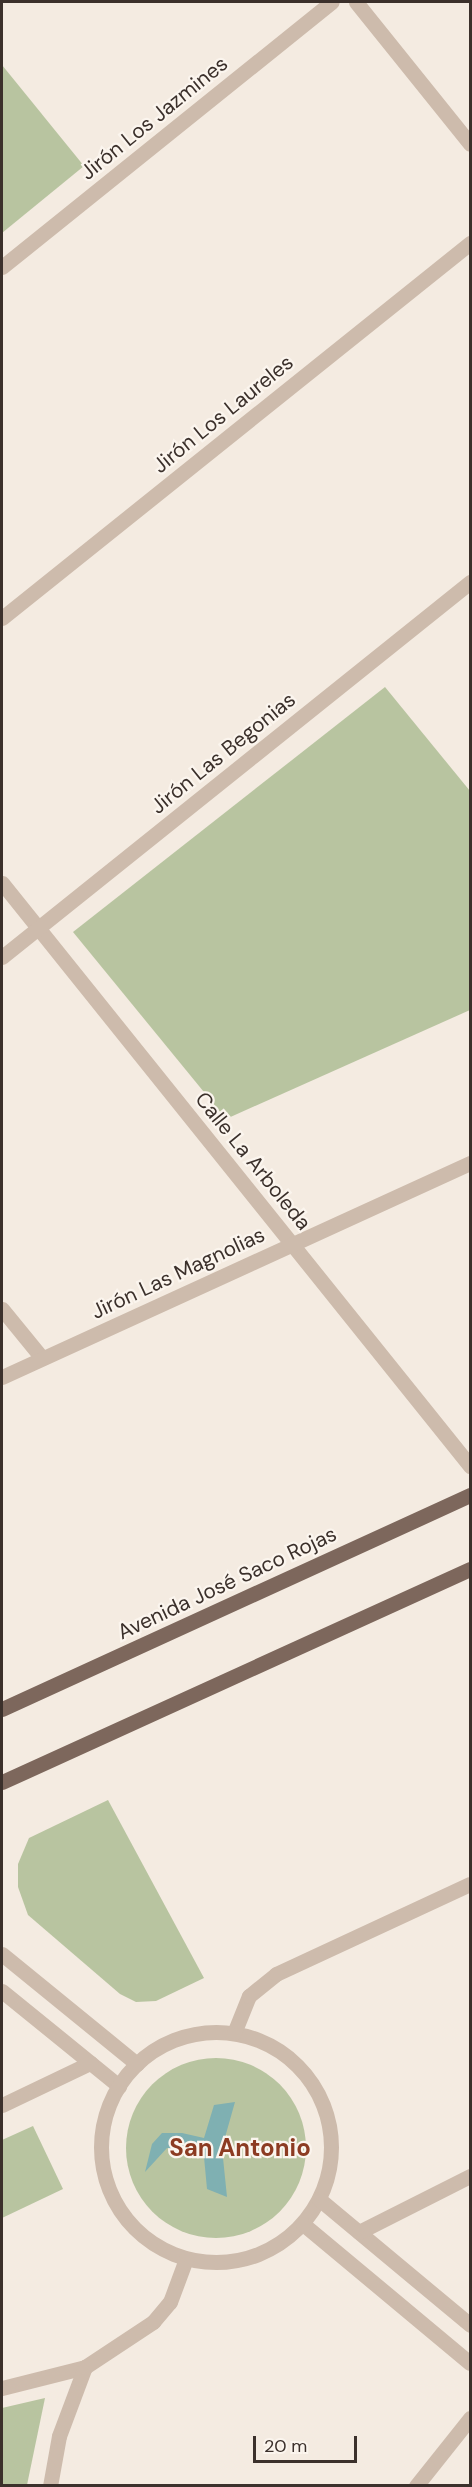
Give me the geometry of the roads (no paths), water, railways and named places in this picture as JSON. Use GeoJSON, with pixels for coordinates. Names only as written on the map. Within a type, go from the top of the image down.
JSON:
{"type":"FeatureCollection","features":[{"type":"Feature","properties":{"kind":"main road","name":"Avenida José Saco Rojas"},"geometry":{"type":"LineString","coordinates":[[2,1709],[471,1495]]}},
{"type":"Feature","properties":{"kind":"main road"},"geometry":{"type":"LineString","coordinates":[[2,1782],[471,1569]]}},
{"type":"Feature","properties":{"kind":"street","name":"Jirón Los Jazmines"},"geometry":{"type":"LineString","coordinates":[[2,267],[332,2]]}},
{"type":"Feature","properties":{"kind":"street"},"geometry":{"type":"LineString","coordinates":[[356,2],[471,144]]}},
{"type":"Feature","properties":{"kind":"street","name":"Jirón Los Laureles"},"geometry":{"type":"LineString","coordinates":[[2,618],[471,243]]}},
{"type":"Feature","properties":{"kind":"street","name":"Jirón Las Begonias"},"geometry":{"type":"LineString","coordinates":[[2,957],[471,582]]}},
{"type":"Feature","properties":{"kind":"street","name":"Calle La Arboleda"},"geometry":{"type":"LineString","coordinates":[[2,883],[471,1466]]}},
{"type":"Feature","properties":{"kind":"street","name":"Jirón Las Magnolias"},"geometry":{"type":"LineString","coordinates":[[2,1377],[471,1162]]}},
{"type":"Feature","properties":{"kind":"street"},"geometry":{"type":"LineString","coordinates":[[2,1309],[42,1358]]}},
{"type":"Feature","properties":{"kind":"street"},"geometry":{"type":"LineString","coordinates":[[234,2033],[249,1996],[276,1974],[471,1884]]}},
{"type":"Feature","properties":{"kind":"street"},"geometry":{"type":"LineString","coordinates":[[2,1954],[137,2064]]}},
{"type":"Feature","properties":{"kind":"street"},"geometry":{"type":"LineString","coordinates":[[2,1991],[119,2086]]}},
{"type":"Feature","properties":{"kind":"street"},"geometry":{"type":"LineString","coordinates":[[198,2033],[234,2033],[268,2044],[297,2064],[318,2092],[330,2125],[331,2160],[319,2199],[303,2224],[279,2244],[249,2258],[218,2263],[186,2259],[154,2245],[128,2222],[110,2193],[101,2159],[102,2125],[119,2086],[137,2064],[164,2044],[198,2033]]}},
{"type":"Feature","properties":{"kind":"street"},"geometry":{"type":"LineString","coordinates":[[2,2105],[90,2063]]}},
{"type":"Feature","properties":{"kind":"street"},"geometry":{"type":"LineString","coordinates":[[359,2232],[471,2176]]}},
{"type":"Feature","properties":{"kind":"street"},"geometry":{"type":"LineString","coordinates":[[319,2199],[471,2325]]}},
{"type":"Feature","properties":{"kind":"street"},"geometry":{"type":"LineString","coordinates":[[303,2224],[471,2362]]}},
{"type":"Feature","properties":{"kind":"street"},"geometry":{"type":"LineString","coordinates":[[2,2388],[86,2367],[153,2322],[170,2302],[186,2259]]}},
{"type":"Feature","properties":{"kind":"street"},"geometry":{"type":"LineString","coordinates":[[50,2486],[59,2436],[86,2367]]}},
{"type":"Feature","properties":{"kind":"street"},"geometry":{"type":"LineString","coordinates":[[416,2486],[471,2418]]}},
{"type":"Feature","properties":{"kind":"water"},"geometry":{"type":"Polygon","coordinates":[[[235,2102],[222,2148],[227,2197],[207,2189],[204,2157],[190,2151],[167,2148],[145,2172],[152,2144],[162,2133],[182,2133],[204,2138],[214,2105],[235,2102]]]}},
{"type":"Feature","properties":{"kind":"district","name":"San Antonio"},"geometry":{"type":"Point","coordinates":[240,2148]}}]}
